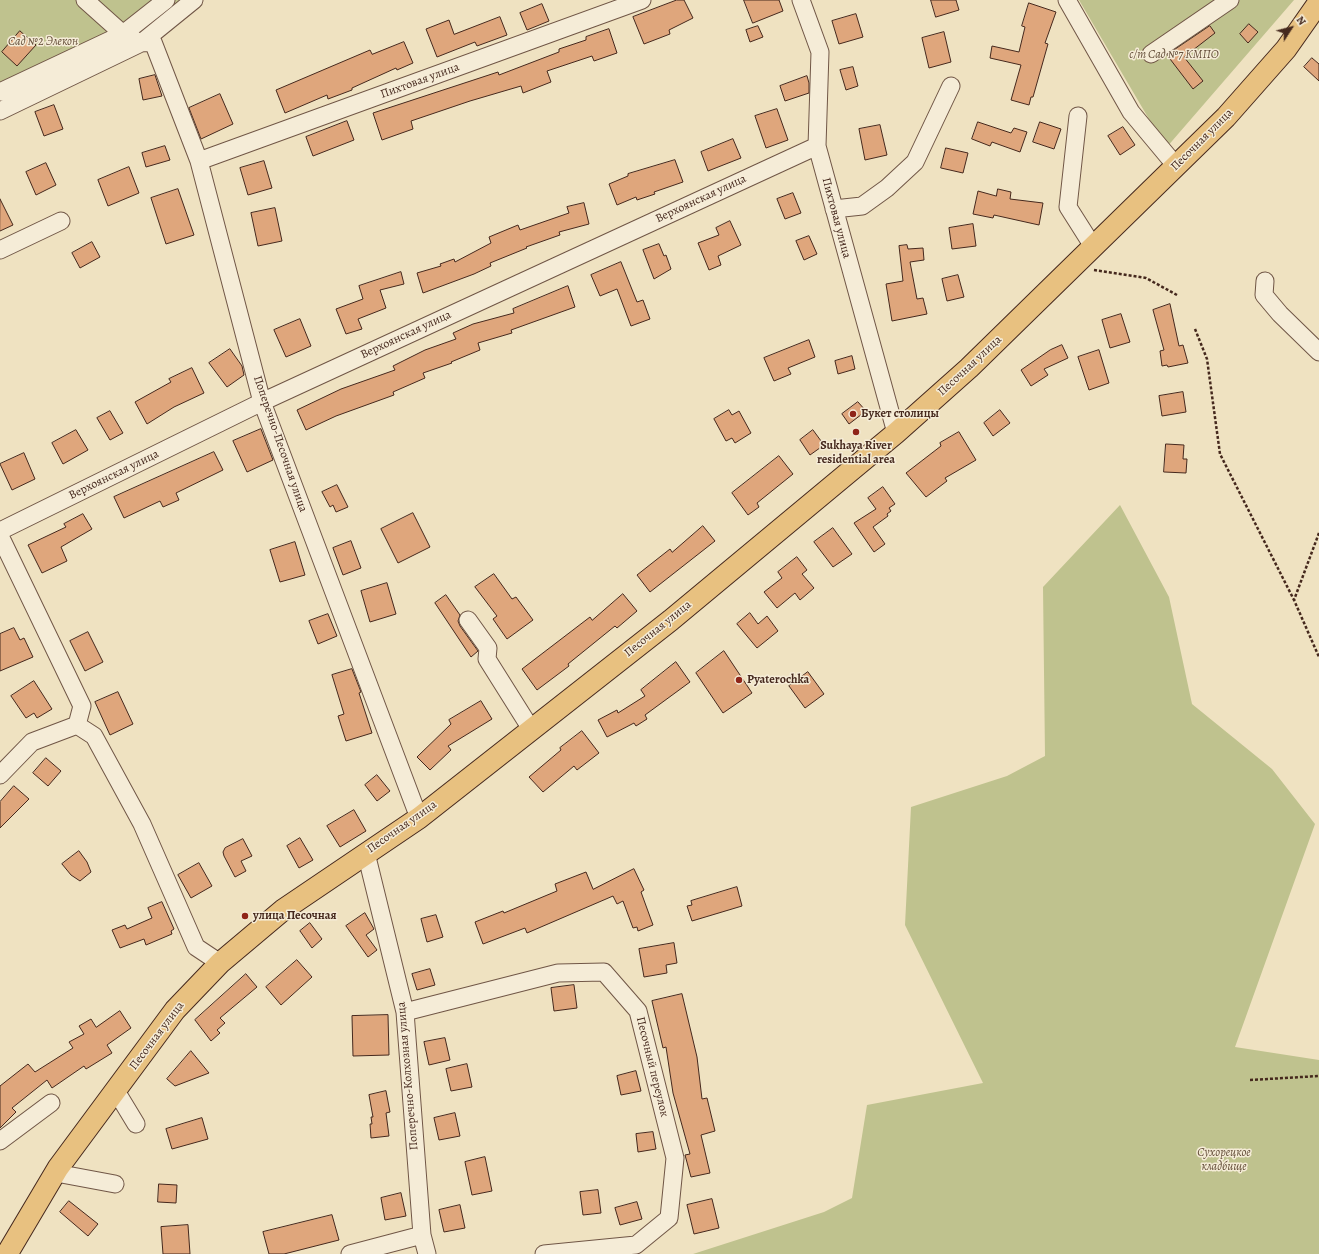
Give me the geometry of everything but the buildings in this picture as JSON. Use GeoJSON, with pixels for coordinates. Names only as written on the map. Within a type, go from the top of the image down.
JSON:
{"type":"FeatureCollection","features":[{"type":"Feature","properties":{"kind":"main road","name":"Песочная улица"},"geometry":{"type":"LineString","coordinates":[[7,1254],[56,1173],[175,1010],[220,963],[283,910],[419,818],[671,620],[896,433],[969,368],[1094,248],[1226,117],[1286,49],[1319,2]]}},
{"type":"Feature","properties":{"kind":"street"},"geometry":{"type":"LineString","coordinates":[[85,0],[122,34],[147,42]]}},
{"type":"Feature","properties":{"kind":"street"},"geometry":{"type":"LineString","coordinates":[[1,91],[122,34],[166,0]]}},
{"type":"Feature","properties":{"kind":"street"},"geometry":{"type":"LineString","coordinates":[[0,111],[147,42],[194,0]]}},
{"type":"Feature","properties":{"kind":"street","name":"Пихтовая улица"},"geometry":{"type":"LineString","coordinates":[[199,161],[642,0]]}},
{"type":"Feature","properties":{"kind":"street","name":"Пихтовая улица"},"geometry":{"type":"LineString","coordinates":[[801,0],[820,52],[817,146],[896,433]]}},
{"type":"Feature","properties":{"kind":"street"},"geometry":{"type":"LineString","coordinates":[[1066,0],[1131,112],[1176,166]]}},
{"type":"Feature","properties":{"kind":"street"},"geometry":{"type":"LineString","coordinates":[[1151,54],[1230,0]]}},
{"type":"Feature","properties":{"kind":"street","name":"Поперечно-Песочная улица"},"geometry":{"type":"LineString","coordinates":[[147,42],[199,161],[262,402],[419,818]]}},
{"type":"Feature","properties":{"kind":"street"},"geometry":{"type":"LineString","coordinates":[[834,209],[862,206],[887,188],[915,162],[951,86]]}},
{"type":"Feature","properties":{"kind":"street"},"geometry":{"type":"LineString","coordinates":[[1078,116],[1068,207],[1094,248]]}},
{"type":"Feature","properties":{"kind":"street","name":"Верхоянская улица"},"geometry":{"type":"LineString","coordinates":[[0,531],[262,402],[817,146]]}},
{"type":"Feature","properties":{"kind":"street"},"geometry":{"type":"LineString","coordinates":[[0,250],[61,221]]}},
{"type":"Feature","properties":{"kind":"street"},"geometry":{"type":"LineString","coordinates":[[1265,281],[1264,295],[1280,314],[1319,352]]}},
{"type":"Feature","properties":{"kind":"street"},"geometry":{"type":"LineString","coordinates":[[0,536],[82,706],[78,724]]}},
{"type":"Feature","properties":{"kind":"street"},"geometry":{"type":"LineString","coordinates":[[468,620],[488,648],[487,660],[531,729]]}},
{"type":"Feature","properties":{"kind":"street"},"geometry":{"type":"LineString","coordinates":[[0,775],[32,742],[78,724]]}},
{"type":"Feature","properties":{"kind":"street"},"geometry":{"type":"LineString","coordinates":[[78,724],[94,736],[142,824],[196,947],[220,963]]}},
{"type":"Feature","properties":{"kind":"street","name":"Поперечно-Колхозная улица"},"geometry":{"type":"LineString","coordinates":[[366,853],[405,1012],[422,1235],[427,1254]]}},
{"type":"Feature","properties":{"kind":"street","name":"Песочный переулок"},"geometry":{"type":"LineString","coordinates":[[405,1012],[558,973],[604,972],[638,1011],[675,1158],[669,1218],[638,1249],[544,1254]]}},
{"type":"Feature","properties":{"kind":"street"},"geometry":{"type":"LineString","coordinates":[[116,1091],[136,1124]]}},
{"type":"Feature","properties":{"kind":"street"},"geometry":{"type":"LineString","coordinates":[[0,1141],[51,1103]]}},
{"type":"Feature","properties":{"kind":"street"},"geometry":{"type":"LineString","coordinates":[[56,1173],[115,1184]]}},
{"type":"Feature","properties":{"kind":"street"},"geometry":{"type":"LineString","coordinates":[[350,1254],[422,1235]]}},
{"type":"Feature","properties":{"kind":"path"},"geometry":{"type":"LineString","coordinates":[[1073,267],[1146,278],[1177,295]]}},
{"type":"Feature","properties":{"kind":"path"},"geometry":{"type":"LineString","coordinates":[[1195,329],[1206,359],[1220,454],[1294,600],[1319,657]]}},
{"type":"Feature","properties":{"kind":"path"},"geometry":{"type":"LineString","coordinates":[[1294,600],[1319,533]]}},
{"type":"Feature","properties":{"kind":"path"},"geometry":{"type":"LineString","coordinates":[[1250,1080],[1319,1076]]}},
{"type":"Feature","properties":{"kind":"green space","name":"Сад №2 Элекон"},"geometry":{"type":"Polygon","coordinates":[[[0,0],[181,0],[130,40],[0,103],[0,0]]]}},
{"type":"Feature","properties":{"kind":"green space","name":"с/т Сад №7 КМПО"},"geometry":{"type":"Polygon","coordinates":[[[1079,0],[1294,0],[1166,148],[1079,0]]]}},
{"type":"Feature","properties":{"kind":"green space","name":"Сухорецкое кладбище"},"geometry":{"type":"Polygon","coordinates":[[[1120,505],[1169,597],[1192,704],[1272,769],[1315,824],[1235,1047],[1319,1060],[1319,1254],[693,1254],[824,1212],[852,1198],[867,1105],[983,1083],[905,925],[911,807],[1007,776],[1045,756],[1043,587],[1120,505]]]}},
{"type":"Feature","properties":{"kind":"place","name":"Букет столицы"},"geometry":{"type":"Point","coordinates":[853,414]}},
{"type":"Feature","properties":{"kind":"place","name":"Sukhaya River residential area"},"geometry":{"type":"Point","coordinates":[856,432]}},
{"type":"Feature","properties":{"kind":"place","name":"Pyaterochka"},"geometry":{"type":"Point","coordinates":[739,680]}},
{"type":"Feature","properties":{"kind":"place","name":"улица Песочная"},"geometry":{"type":"Point","coordinates":[245,916]}}]}
